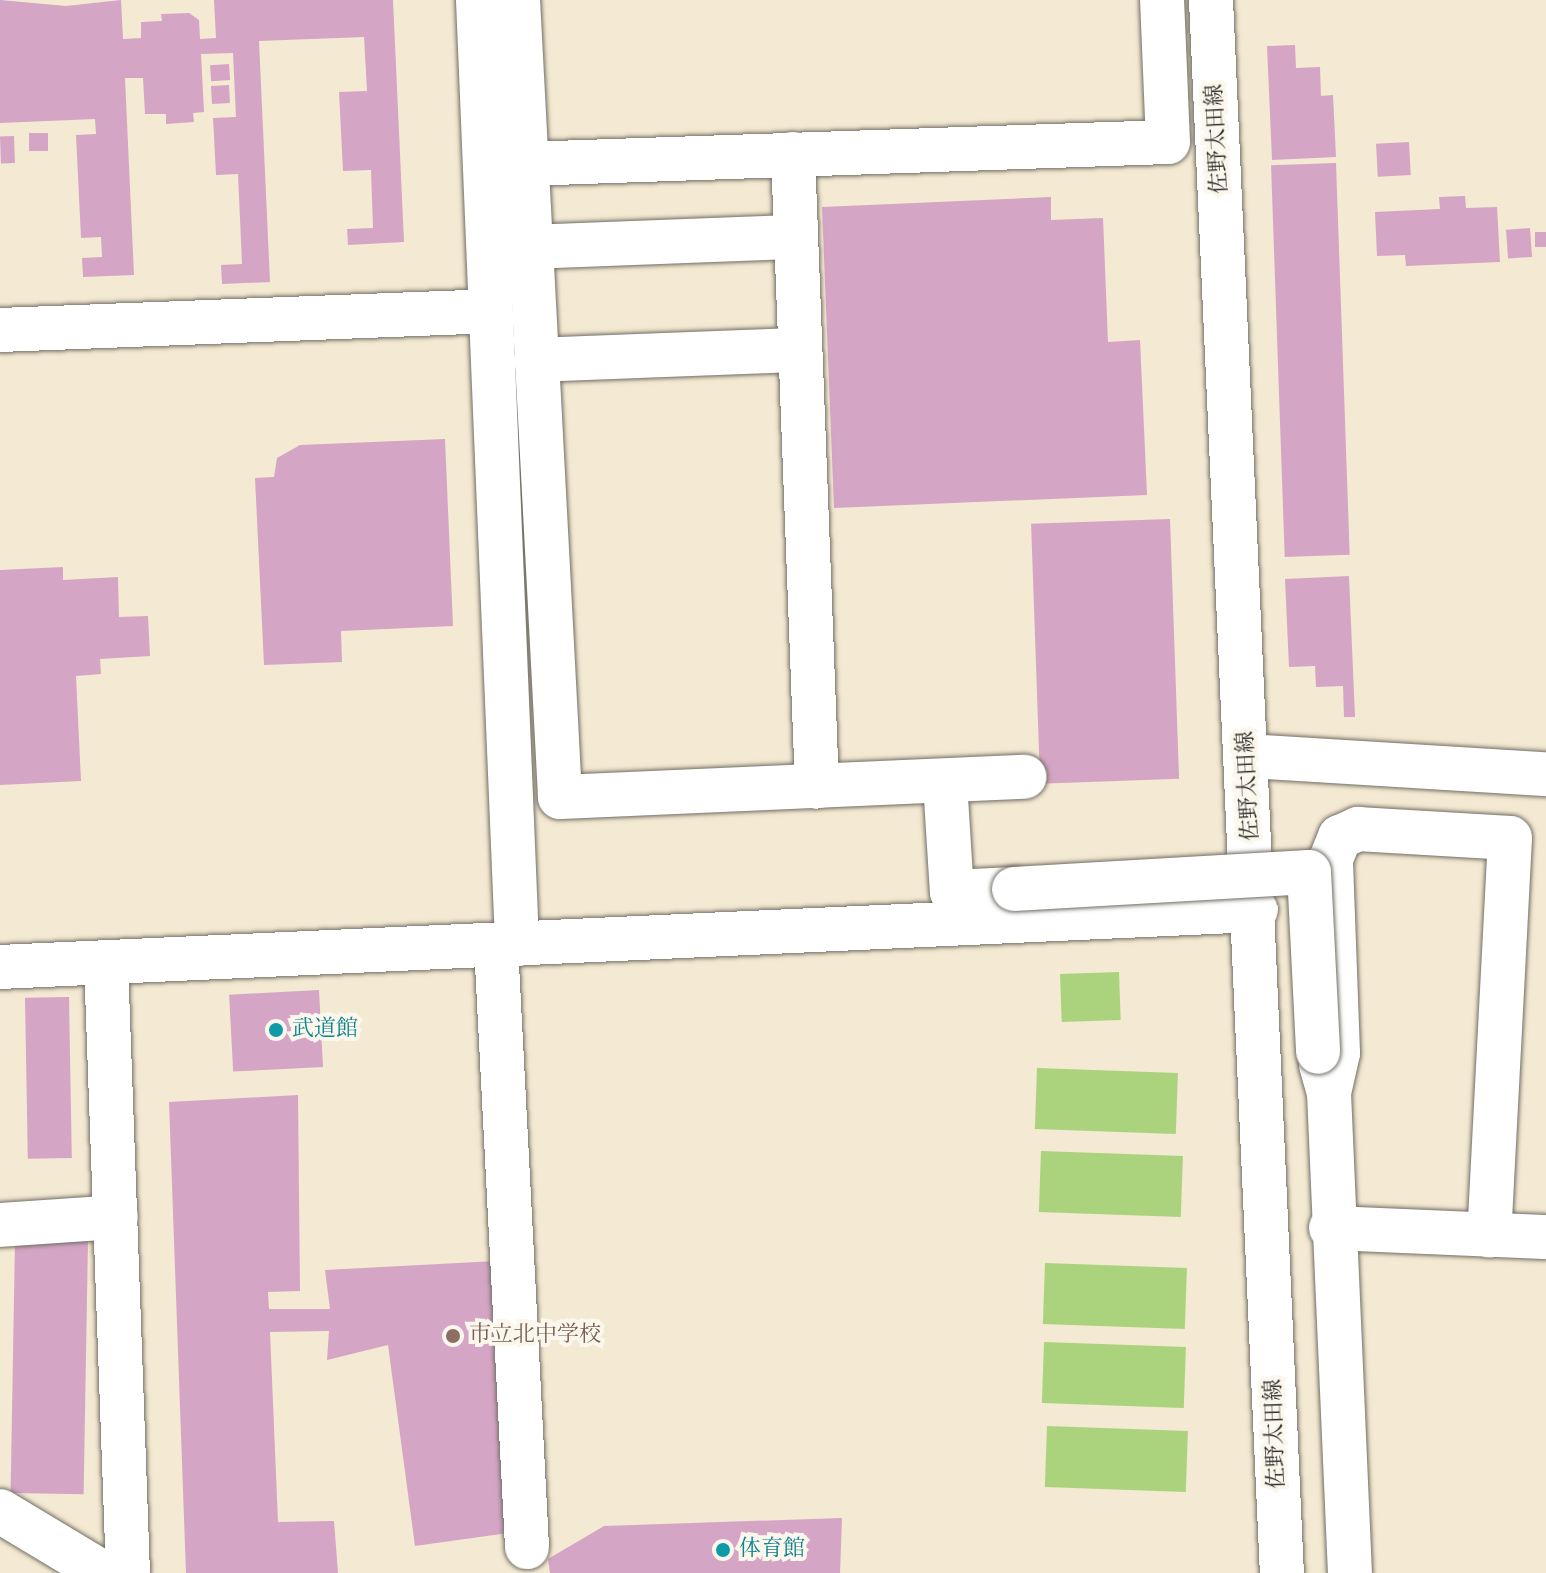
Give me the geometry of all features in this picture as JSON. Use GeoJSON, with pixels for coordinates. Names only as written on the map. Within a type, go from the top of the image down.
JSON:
{"type":"FeatureCollection","features":[{"type":"Feature","properties":{"kind":"street"},"geometry":{"type":"LineString","coordinates":[[478,0],[527,1547]]}},
{"type":"Feature","properties":{"kind":"street"},"geometry":{"type":"LineString","coordinates":[[518,0],[560,797],[1025,777]]}},
{"type":"Feature","properties":{"kind":"street"},"geometry":{"type":"LineString","coordinates":[[525,164],[1168,142],[1162,0]]}},
{"type":"Feature","properties":{"kind":"street","name":"佐野太田線"},"geometry":{"type":"LineString","coordinates":[[1211,0],[1256,910],[1282,1573]]}},
{"type":"Feature","properties":{"kind":"street"},"geometry":{"type":"LineString","coordinates":[[793,154],[817,787]]}},
{"type":"Feature","properties":{"kind":"street"},"geometry":{"type":"LineString","coordinates":[[530,247],[796,237]]}},
{"type":"Feature","properties":{"kind":"street"},"geometry":{"type":"LineString","coordinates":[[0,330],[489,311]]}},
{"type":"Feature","properties":{"kind":"street"},"geometry":{"type":"LineString","coordinates":[[536,360],[800,350]]}},
{"type":"Feature","properties":{"kind":"street"},"geometry":{"type":"LineString","coordinates":[[1248,756],[1546,774]]}},
{"type":"Feature","properties":{"kind":"street"},"geometry":{"type":"LineString","coordinates":[[945,782],[952,892],[1309,872],[1350,1573]]}},
{"type":"Feature","properties":{"kind":"street"},"geometry":{"type":"LineString","coordinates":[[1323,1073],[1338,1053],[1331,859],[1340,837],[1358,829],[1510,838],[1489,1235]]}},
{"type":"Feature","properties":{"kind":"street"},"geometry":{"type":"LineString","coordinates":[[0,967],[1256,910]]}},
{"type":"Feature","properties":{"kind":"street"},"geometry":{"type":"LineString","coordinates":[[106,962],[128,1573]]}},
{"type":"Feature","properties":{"kind":"street"},"geometry":{"type":"LineString","coordinates":[[0,1225],[116,1217]]}},
{"type":"Feature","properties":{"kind":"street"},"geometry":{"type":"LineString","coordinates":[[1331,1228],[1546,1237]]}},
{"type":"Feature","properties":{"kind":"street"},"geometry":{"type":"LineString","coordinates":[[0,1511],[103,1573]]}},
{"type":"Feature","properties":{"kind":"green space"},"geometry":{"type":"Polygon","coordinates":[[[1119,972],[1121,1020],[1062,1022],[1060,974],[1119,972]]]}},
{"type":"Feature","properties":{"kind":"green space"},"geometry":{"type":"Polygon","coordinates":[[[1037,1068],[1178,1073],[1176,1134],[1035,1129],[1037,1068]]]}},
{"type":"Feature","properties":{"kind":"green space"},"geometry":{"type":"Polygon","coordinates":[[[1041,1151],[1183,1156],[1181,1217],[1039,1212],[1041,1151]]]}},
{"type":"Feature","properties":{"kind":"green space"},"geometry":{"type":"Polygon","coordinates":[[[1045,1263],[1187,1268],[1185,1329],[1043,1324],[1045,1263]]]}},
{"type":"Feature","properties":{"kind":"green space"},"geometry":{"type":"Polygon","coordinates":[[[1044,1342],[1186,1347],[1184,1408],[1042,1403],[1044,1342]]]}},
{"type":"Feature","properties":{"kind":"green space"},"geometry":{"type":"Polygon","coordinates":[[[1047,1426],[1188,1431],[1186,1492],[1045,1487],[1047,1426]]]}},
{"type":"Feature","properties":{"kind":"building"},"geometry":{"type":"Polygon","coordinates":[[[0,0],[66,6],[121,0],[123,39],[141,38],[141,22],[162,21],[161,14],[189,13],[199,20],[200,39],[216,38],[214,0],[393,0],[404,242],[348,245],[347,229],[373,228],[371,170],[343,171],[339,92],[367,91],[364,37],[259,41],[270,282],[222,284],[221,265],[242,264],[238,174],[216,175],[213,118],[236,117],[233,53],[201,54],[204,112],[193,113],[194,122],[166,124],[166,114],[145,114],[143,78],[125,78],[134,275],[83,277],[82,258],[102,257],[101,237],[81,238],[76,135],[96,134],[95,119],[0,123],[0,0]]]}},
{"type":"Feature","properties":{"kind":"building"},"geometry":{"type":"Polygon","coordinates":[[[1295,45],[1296,68],[1320,67],[1321,96],[1333,95],[1336,157],[1272,160],[1267,46],[1295,45]]]}},
{"type":"Feature","properties":{"kind":"building"},"geometry":{"type":"Polygon","coordinates":[[[229,64],[230,80],[211,81],[210,65],[229,64]]]}},
{"type":"Feature","properties":{"kind":"building"},"geometry":{"type":"Polygon","coordinates":[[[229,85],[230,103],[212,104],[211,86],[229,85]]]}},
{"type":"Feature","properties":{"kind":"building"},"geometry":{"type":"Polygon","coordinates":[[[29,133],[48,133],[48,151],[29,151],[29,133]]]}},
{"type":"Feature","properties":{"kind":"building"},"geometry":{"type":"Polygon","coordinates":[[[0,136],[14,136],[15,163],[1,163],[0,136]]]}},
{"type":"Feature","properties":{"kind":"building"},"geometry":{"type":"Polygon","coordinates":[[[1409,142],[1411,175],[1378,177],[1376,144],[1409,142]]]}},
{"type":"Feature","properties":{"kind":"building"},"geometry":{"type":"Polygon","coordinates":[[[1336,163],[1350,555],[1285,557],[1271,165],[1336,163]]]}},
{"type":"Feature","properties":{"kind":"building"},"geometry":{"type":"Polygon","coordinates":[[[1465,196],[1466,208],[1497,207],[1500,262],[1406,266],[1405,255],[1377,256],[1375,212],[1440,209],[1439,197],[1465,196]]]}},
{"type":"Feature","properties":{"kind":"building"},"geometry":{"type":"Polygon","coordinates":[[[1051,197],[1051,220],[1103,218],[1108,342],[1140,340],[1147,495],[834,508],[822,207],[1051,197]]]}},
{"type":"Feature","properties":{"kind":"building"},"geometry":{"type":"Polygon","coordinates":[[[1530,228],[1532,257],[1508,259],[1506,230],[1530,228]]]}},
{"type":"Feature","properties":{"kind":"building"},"geometry":{"type":"Polygon","coordinates":[[[1535,232],[1546,232],[1546,247],[1535,247],[1535,232]]]}},
{"type":"Feature","properties":{"kind":"building"},"geometry":{"type":"Polygon","coordinates":[[[445,439],[453,626],[341,631],[342,662],[264,665],[255,478],[274,477],[277,458],[300,445],[445,439]]]}},
{"type":"Feature","properties":{"kind":"building"},"geometry":{"type":"Polygon","coordinates":[[[1170,519],[1179,779],[1040,784],[1031,524],[1170,519]]]}},
{"type":"Feature","properties":{"kind":"building"},"geometry":{"type":"Polygon","coordinates":[[[63,567],[63,580],[118,577],[119,617],[148,616],[150,656],[100,659],[101,674],[76,676],[81,781],[0,785],[0,570],[63,567]]]}},
{"type":"Feature","properties":{"kind":"building"},"geometry":{"type":"Polygon","coordinates":[[[1349,576],[1355,717],[1344,717],[1343,686],[1316,687],[1315,666],[1289,667],[1285,579],[1349,576]]]}},
{"type":"Feature","properties":{"kind":"building","name":"武道館"},"geometry":{"type":"Polygon","coordinates":[[[319,990],[323,1067],[233,1072],[229,995],[319,990]]]}},
{"type":"Feature","properties":{"kind":"building"},"geometry":{"type":"Polygon","coordinates":[[[69,997],[72,1158],[28,1159],[25,998],[69,997]]]}},
{"type":"Feature","properties":{"kind":"building"},"geometry":{"type":"Polygon","coordinates":[[[298,1095],[300,1291],[268,1292],[269,1309],[330,1309],[325,1270],[496,1261],[515,1532],[415,1546],[388,1345],[327,1360],[329,1331],[270,1332],[278,1522],[334,1521],[338,1573],[186,1573],[169,1102],[298,1095]]]}},
{"type":"Feature","properties":{"kind":"building"},"geometry":{"type":"Polygon","coordinates":[[[15,1240],[88,1241],[84,1494],[11,1493],[15,1240]]]}},
{"type":"Feature","properties":{"kind":"building","name":"体育館"},"geometry":{"type":"Polygon","coordinates":[[[842,1518],[840,1573],[550,1573],[548,1559],[604,1526],[842,1518]]]}},
{"type":"Feature","properties":{"kind":"place","name":"武道館"},"geometry":{"type":"Point","coordinates":[276,1030]}},
{"type":"Feature","properties":{"kind":"place","name":"市立北中学校"},"geometry":{"type":"Point","coordinates":[453,1336]}},
{"type":"Feature","properties":{"kind":"place","name":"体育館"},"geometry":{"type":"Point","coordinates":[723,1550]}}]}
